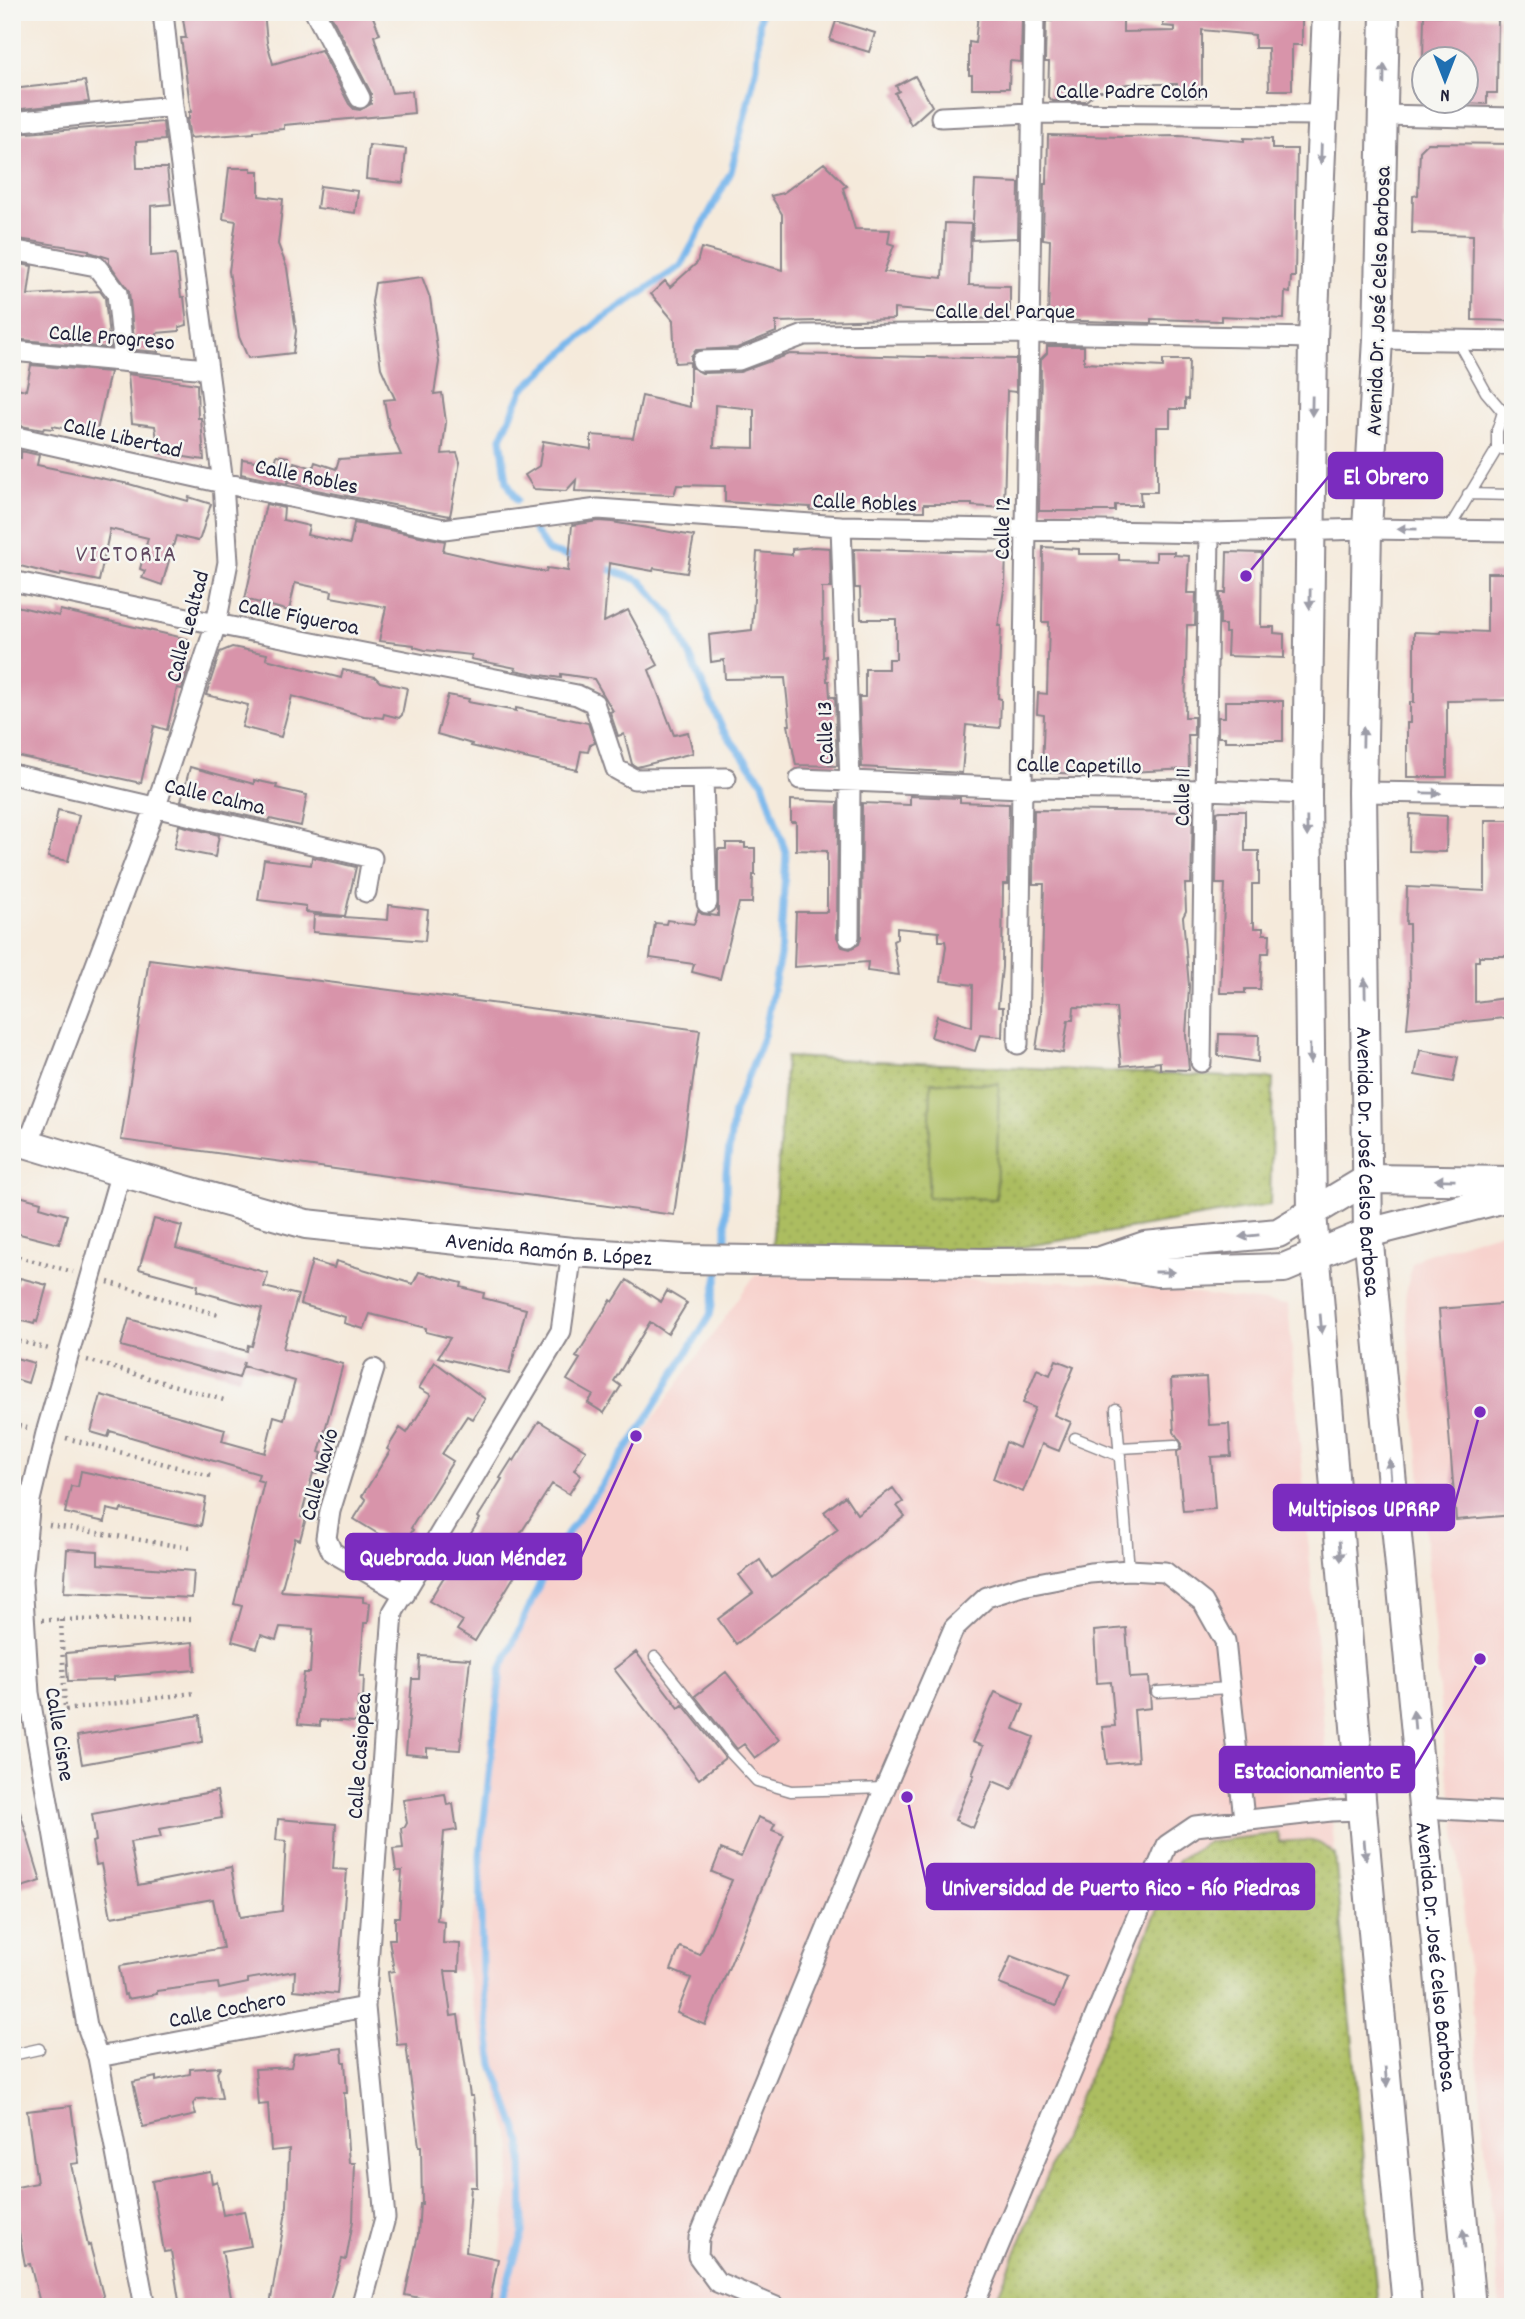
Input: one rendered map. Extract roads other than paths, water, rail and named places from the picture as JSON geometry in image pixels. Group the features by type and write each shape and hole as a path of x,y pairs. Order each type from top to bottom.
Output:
{"main road":[{"path":"1327,12 1313,338 1307,794 1312,1213 1362,1810 1408,2307"},
{"name":"Avenida Dr. José Celso Barbosa","path":"1385,12 1378,339 1367,529 1362,792 1368,1233 1465,2306"},
{"name":"Avenida Ramón B. López","path":"20,1142 306,1224 572,1252 684,1259 1098,1262 1157,1272 1284,1268 1368,1233 1513,1196"},
{"path":"1368,1179 1513,1181"},
{"name":"Avenida Ramón B. López","path":"1098,1262 1145,1246 1278,1233 1368,1179"}],"street":[{"name":"Calle Lealtad","path":"20,1142 156,806 216,624 228,562 223,483 163,12"},
{"path":"314,12 360,98"},
{"name":"Calle 12","path":"1018,1044 1034,12"},
{"path":"12,121 173,106"},
{"name":"Calle Padre Colón","path":"942,117 1032,114 1322,116"},
{"path":"1383,116 1513,118"},
{"path":"12,250 96,266 117,293 124,361"},
{"name":"Calle del Parque","path":"702,361 740,360 804,335 1028,333 1313,338"},
{"path":"1378,339 1513,341"},
{"name":"Calle Progreso","path":"12,351 207,369"},
{"name":"Calle Libertad","path":"12,436 223,483"},
{"name":"Calle Robles","path":"223,483 444,529 598,509 841,526 1209,533 1367,529 1513,531"},
{"name":"Calle 13","path":"841,526 850,781 849,937"},
{"name":"Calle 11","path":"1201,1062 1209,533"},
{"name":"Calle Figueroa","path":"12,581 577,695 594,703 616,769 634,779 703,779"},
{"name":"Calle Calma","path":"12,774 372,858 366,892"},
{"path":"707,903 703,779 726,778"},
{"name":"Calle Capetillo","path":"800,779 1023,788 1307,794"},
{"path":"1362,792 1513,794"},
{"name":"Calle Cisne","path":"121,1172 46,1433 30,1500 22,1581 29,1693 87,2026 98,2057 145,2307"},
{"name":"Calle Casiopea","path":"361,2307 385,2218 365,2007 393,1612 561,1331 572,1252"},
{"name":"Calle Navío","path":"374,1368 330,1511 327,1538 332,1552 405,1594"},
{"path":"776,2307 717,2282 698,2256 699,2238 954,1628 986,1597 1022,1586 1090,1573 1129,1570 1165,1572 1203,1602 1225,1641 1244,1819"},
{"path":"1422,1808 1513,1813"},
{"path":"973,2307 1167,1845 1195,1826 1244,1819 1362,1810"},
{"name":"Calle Cochero","path":"98,2057 365,2007"}],"lane":[{"path":"1448,530 1497,449 1497,431 1508,410 1486,392 1457,340"},
{"path":"1497,449 1513,449"},
{"path":"1468,494 1513,495"},
{"path":"1116,1409 1129,1570"},
{"path":"1075,1438 1120,1452 1175,1445"},
{"path":"655,1657 730,1752 757,1781 791,1791 885,1788"},
{"path":"1157,1692 1230,1688"},
{"path":"12,2055 39,2049"}],"waterway":[{"path":"517,500 507,482 501,438 523,389 599,321 681,266 731,172 757,66 760,12"},
{"path":"531,525 548,551 578,559"},
{"path":"603,567 641,581 673,618 723,730 763,782 786,853 780,956 764,1035 734,1112 726,1172 726,1239 723,1254"},
{"path":"499,2307 523,2233 522,2143 493,2064 482,1972 480,1855 501,1670 553,1554 636,1436 710,1315 720,1265"}],"place":[{"name":"El Obrero","path":"1246,576"},
{"name":"Multipisos UPRRP","path":"1480,1412"},
{"name":"Quebrada Juan Méndez","path":"636,1436"},
{"name":"Estacionamiento E","path":"1480,1659"},
{"name":"Universidad de Puerto Rico - Río Piedras","path":"907,1797"}],"district":[{"name":"VICTORIA","path":"127,553"}]}
